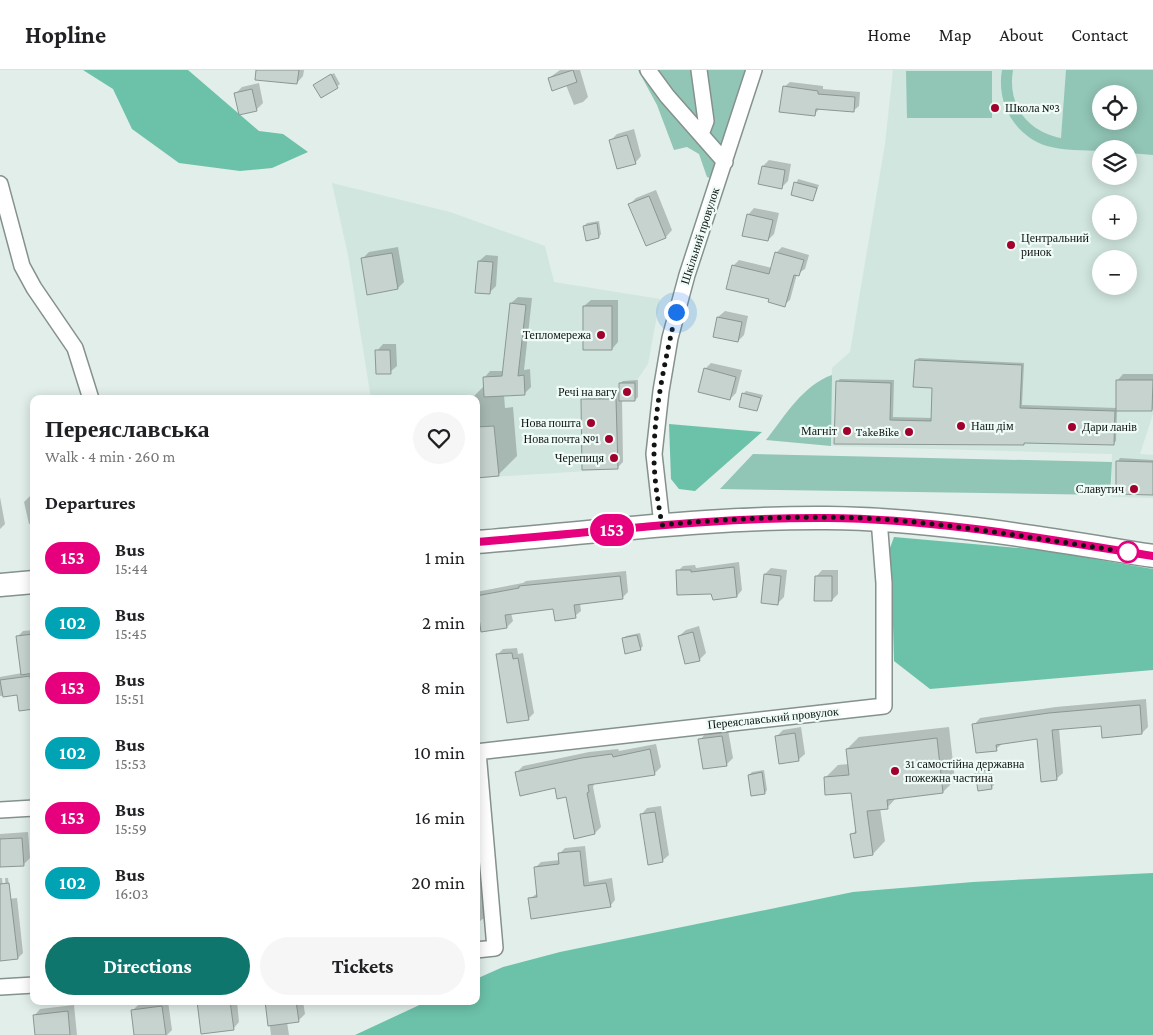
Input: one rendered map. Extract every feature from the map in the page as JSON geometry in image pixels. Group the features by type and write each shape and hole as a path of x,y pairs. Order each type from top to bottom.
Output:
{"main road":[{"path":"480,542 662,525 780,518 879,519 1006,534 1153,556"},
{"path":"0,585 30,582"}],"street":[{"path":"648,70 667,96 725,162"},
{"path":"699,70 706,121 701,134"},
{"name":"Шкільний провулок","path":"662,525 654,454 666,359 681,294 754,70"},
{"path":"0,184 22,266 34,288 73,344 90,395"},
{"name":"Переяславський провулок","path":"480,752 884,706 884,583 879,519"},
{"path":"480,785 495,948 480,950"},
{"path":"0,810 30,808"},
{"path":"0,987 30,985"}],"shaded area":[{"path":"893,70 1153,70 1153,414 1140,454 1153,455 1153,498 1111,497 1112,454 831,446 832,368 850,352 885,144"},
{"path":"332,183 450,212 545,246 554,282 660,299 648,364 635,383 619,383 616,399 618,469 480,478 480,395 370,395 348,255"}],"green space":[{"path":"83,70 188,70 259,131 283,134 308,152 272,168 240,171 179,163 132,129 113,89"},
{"path":"638,70 757,70 720,181 707,177 699,154 687,147 674,150 657,105"},
{"path":"1002,70 1013,70 1013,94 1022,114 1029,123 1038,129 1049,135 1061,138 1066,70 1153,70 1153,155 1137,154 1137,140 1092,140 1092,151 1060,149 1047,146 1026,135 1017,126 1010,117 1002,94"},
{"path":"906,71 992,71 992,118 907,118"},
{"path":"832,375 831,446 766,440 803,394 812,386"},
{"path":"669,424 762,432 695,491 679,489 671,479"},
{"path":"753,454 1112,462 1110,495 720,489"},
{"path":"894,537 1042,550 1153,569 1153,670 930,689 894,661 892,589 886,559"},
{"path":"1153,873 1153,1035 355,1035 419,1005 480,1005 480,977 503,967 560,952 853,892 973,882"}],"building":[{"path":"256,70 299,70 297,84 255,80"},
{"path":"573,70 577,82 552,91 548,78"},
{"path":"331,74 338,88 321,98 313,85"},
{"path":"783,86 818,91 818,94 855,97 854,112 816,109 815,116 779,112"},
{"path":"252,89 257,111 239,115 234,93"},
{"path":"627,135 636,164 617,169 609,140"},
{"path":"762,166 785,170 782,189 758,184"},
{"path":"794,182 817,188 813,201 791,195"},
{"path":"649,196 666,238 646,246 628,204"},
{"path":"747,214 773,220 768,241 742,236"},
{"path":"597,223 599,238 586,241 583,226"},
{"path":"775,252 804,260 799,276 794,275 785,307 768,302 769,299 726,289 732,265 769,274"},
{"path":"392,253 398,289 367,295 361,258"},
{"path":"478,261 493,262 490,294 475,293"},
{"path":"510,303 526,305 518,376 524,375 525,395 484,397 483,377 502,376"},
{"path":"583,306 612,306 612,350 583,350"},
{"path":"717,317 742,322 738,342 713,337"},
{"path":"375,350 390,350 391,374 376,374"},
{"path":"915,360 1022,365 1020,408 1115,411 1114,445 1024,443 1024,445 834,444 836,381 891,383 890,420 931,421 932,388 913,387"},
{"path":"704,368 736,377 730,400 698,392"},
{"path":"1116,380 1153,380 1152,411 1116,411"},
{"name":"Речі на вагу","path":"619,383 635,383 635,401 619,401"},
{"path":"742,393 761,398 757,411 739,407"},
{"path":"581,399 616,399 618,469 582,470"},
{"path":"494,426 499,476 480,478 480,427"},
{"path":"1116,461 1153,462 1153,495 1116,494"},
{"path":"734,567 737,597 713,600 711,594 677,595 676,570 691,570 691,572"},
{"path":"764,574 781,576 778,605 761,603"},
{"path":"620,576 623,599 574,605 576,618 555,621 553,609 505,615 507,628 481,632 480,595 519,588 519,586"},
{"path":"815,576 832,576 832,601 814,601"},
{"path":"693,632 700,661 685,664 678,636"},
{"path":"30,634 30,674 21,675 16,636"},
{"path":"637,635 641,650 625,654 622,638"},
{"path":"512,653 513,659 518,658 529,720 507,723 496,654"},
{"path":"30,676 30,710 19,711 17,695 3,697 0,680"},
{"path":"1140,705 1142,734 1102,738 1101,726 1052,730 1057,780 1041,782 1037,739 996,745 997,751 976,753 972,724 1049,713"},
{"path":"795,733 799,761 779,764 775,736"},
{"path":"722,736 727,766 703,769 698,739"},
{"name":"31 самостійна державна пожежна частина","path":"937,738 943,793 887,800 888,809 867,811 873,855 854,858 850,834 856,833 851,793 825,795 824,777 849,775 846,749"},
{"path":"650,749 655,775 588,785 589,792 587,793 595,834 574,839 566,797 557,799 555,788 520,796 515,772 582,758 612,754 613,757"},
{"path":"989,770 992,789 978,791 975,772"},
{"path":"762,772 765,794 751,796 748,775"},
{"path":"655,812 663,862 648,865 640,814"},
{"path":"22,838 24,866 0,867 0,839"},
{"path":"580,851 584,886 606,883 611,907 531,919 528,898 537,897 534,867 559,864 558,853"},
{"path":"9,883 18,959 0,961 0,884"},
{"path":"197,1005 231,1005 234,1030 201,1034"},
{"path":"265,1005 297,1005 299,1022 268,1026"},
{"path":"162,1006 166,1035 134,1035 131,1010"},
{"path":"68,1011 70,1035 35,1035 33,1015"}],"bus line":[{"name":"153","path":"480,542 740,519 879,519 940,525 1153,556"}],"place":[{"name":"Школа №3","path":"995,108"},
{"name":"Центральний ринок","path":"1011,245"},
{"name":"Тепломережа","path":"601,335"},
{"name":"Речі на вагу","path":"627,392"},
{"name":"Нова пошта","path":"591,423"},
{"name":"Наш дім","path":"961,426"},
{"name":"Дари ланів","path":"1072,427"},
{"name":"Магніт","path":"847,431"},
{"name":"TakeBike","path":"909,432"},
{"name":"Нова почта №1","path":"609,439"},
{"name":"Черепиця","path":"614,458"},
{"name":"Славутич","path":"1134,489"},
{"name":"31 самостійна державна пожежна частина","path":"895,771"}],"route":[{"path":"676,312 666,359 654,440 655,478 662,525 780,518 879,519 971,529 1128,552"}]}
